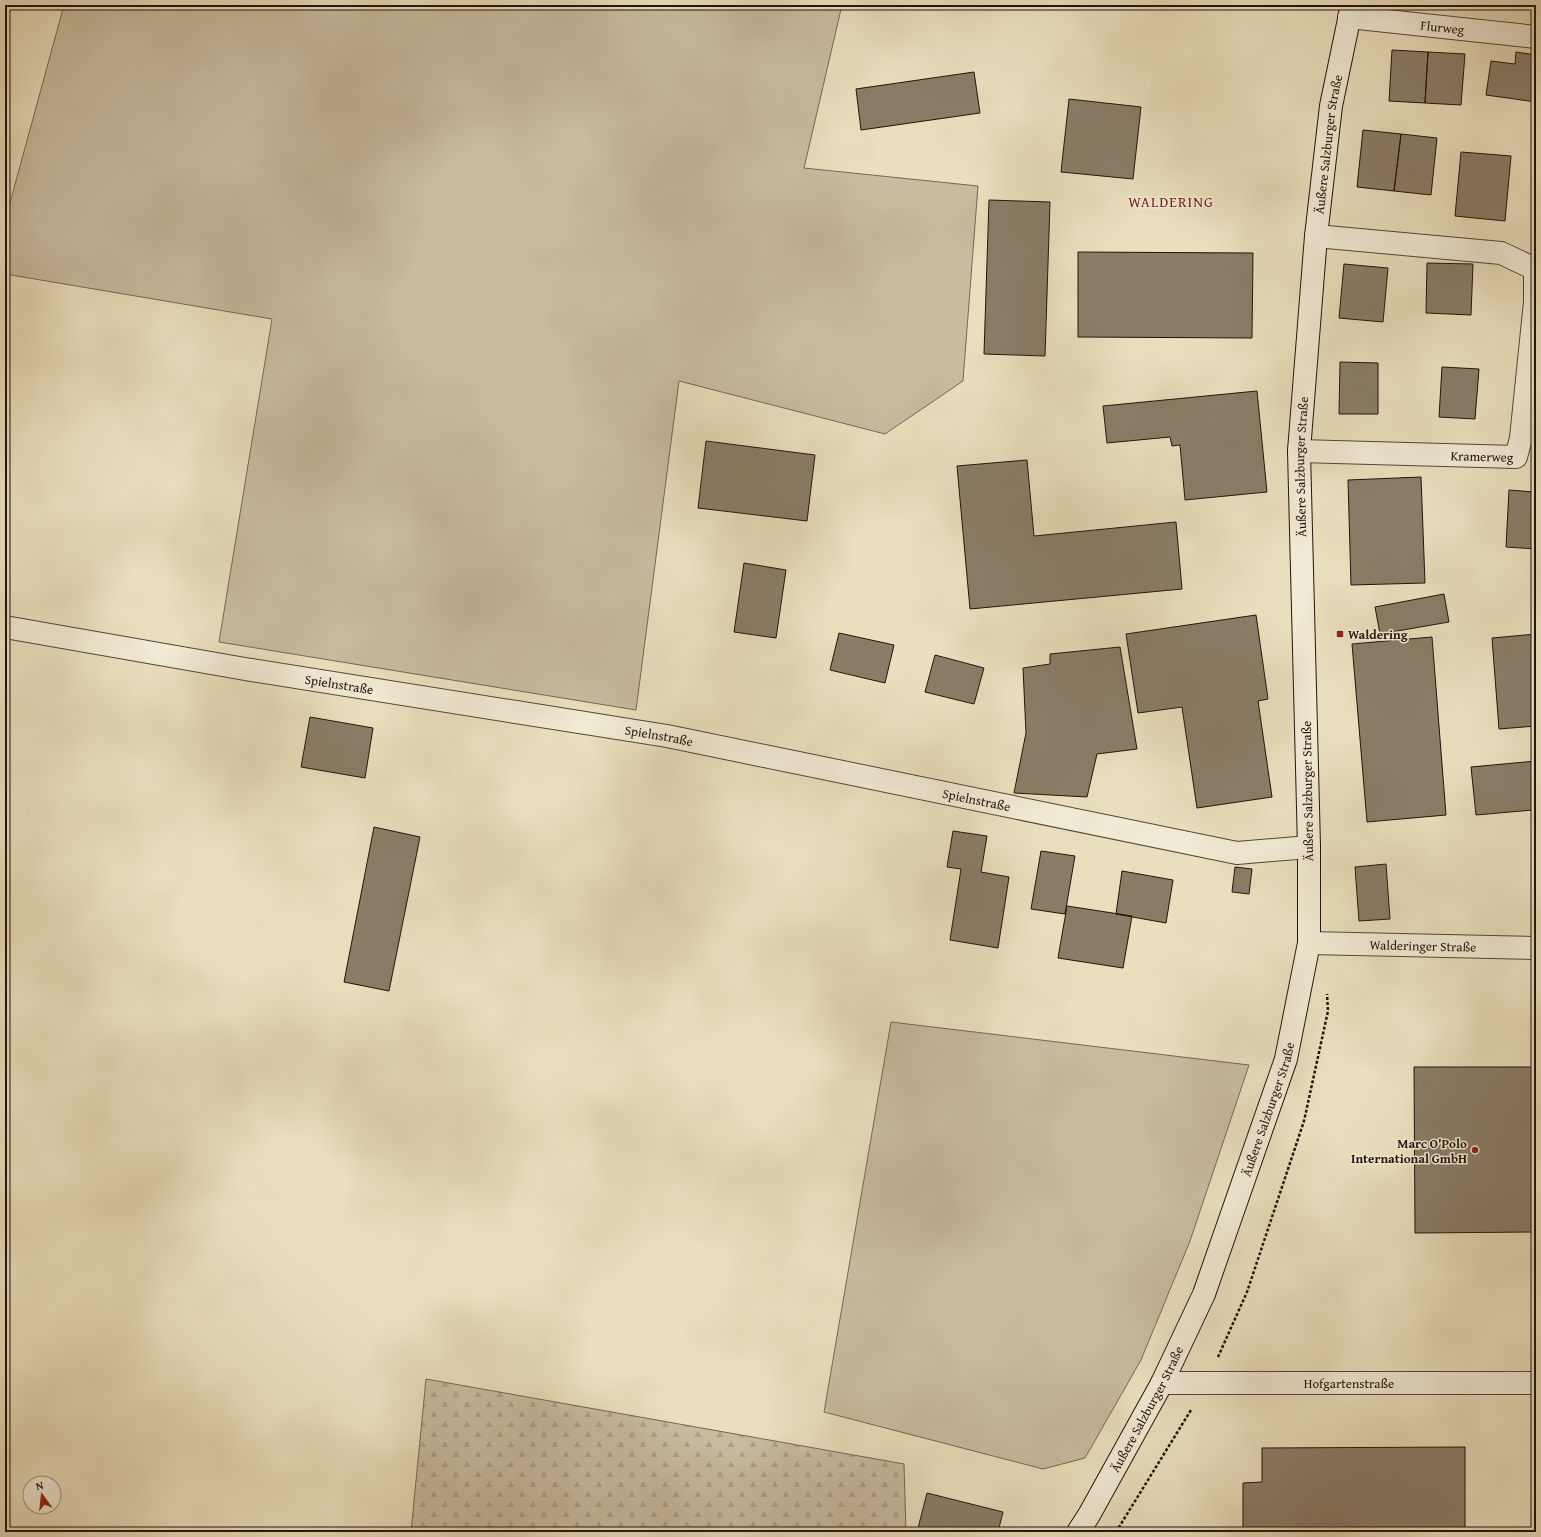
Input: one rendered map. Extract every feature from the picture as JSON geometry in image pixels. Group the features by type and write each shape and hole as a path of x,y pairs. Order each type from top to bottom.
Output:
{"street":[{"name":"Flurweg","path":"1350,11 1536,37"},
{"name":"Äußere Salzburger Straße","path":"1078,1532 1090,1515 1162,1383 1204,1294 1286,1059 1309,943 1309,846 1299,452 1316,236 1331,106 1350,11"},
{"name":"Kramerweg","path":"1299,452 1516,457 1521,438 1535,302 1535,269 1501,253 1316,236"},
{"name":"Spielnstraße","path":"5,627 245,669 667,736 1237,854 1309,846"},
{"name":"Walderinger Straße","path":"1309,943 1536,948"},
{"name":"Hofgartenstraße","path":"1162,1383 1536,1383"}],"green space":[{"path":"64,5 842,5 804,168 978,186 963,381 885,434 679,381 636,710 219,642 272,319 5,274 5,221"},
{"path":"891,1022 1249,1065 1190,1241 1141,1360 1085,1458 1043,1469 824,1412"},
{"path":"426,1379 904,1464 906,1532 411,1532"}],"building":[{"path":"1392,50 1428,52 1425,103 1389,101"},
{"path":"1428,52 1465,54 1461,105 1425,103"},
{"path":"1516,52 1536,55 1536,102 1486,95 1491,61 1515,64"},
{"path":"974,72 980,113 861,130 856,89"},
{"path":"1069,99 1141,107 1133,179 1061,172"},
{"path":"1363,130 1401,134 1394,191 1357,187"},
{"path":"1401,134 1437,138 1431,195 1394,191"},
{"path":"1461,152 1511,156 1505,221 1455,216"},
{"path":"989,200 1050,202 1045,356 984,354"},
{"path":"1078,252 1253,253 1252,338 1078,337"},
{"path":"1427,263 1473,264 1471,315 1426,313"},
{"path":"1344,264 1388,268 1383,322 1339,318"},
{"path":"1340,362 1378,363 1378,414 1339,414"},
{"path":"1442,367 1479,369 1475,419 1439,417"},
{"path":"1257,391 1267,492 1185,500 1180,445 1172,446 1170,437 1107,443 1103,406"},
{"path":"706,441 815,455 807,521 698,508"},
{"path":"1027,460 1034,536 1176,522 1182,589 970,609 957,466"},
{"path":"1535,471 1536,549 1506,547 1509,490 1534,492"},
{"path":"1421,477 1425,583 1351,585 1348,480"},
{"path":"744,563 786,570 776,638 734,632"},
{"path":"1444,594 1449,622 1380,634 1375,607"},
{"path":"1256,615 1268,699 1258,701 1272,797 1197,808 1182,707 1138,713 1126,634"},
{"path":"839,633 894,645 885,683 830,670"},
{"path":"1536,634 1536,726 1499,729 1492,638"},
{"path":"1432,637 1446,815 1367,822 1352,644"},
{"path":"1120,647 1137,749 1097,754 1087,797 1014,793 1026,733 1023,668 1050,664 1050,654"},
{"path":"935,655 984,668 974,704 925,692"},
{"path":"310,717 373,728 365,778 301,767"},
{"path":"1536,761 1536,819 1534,819 1533,810 1476,815 1471,767"},
{"path":"374,827 420,837 389,991 344,982"},
{"path":"953,831 987,836 981,872 1009,877 998,948 950,940 961,869 947,867"},
{"path":"1041,851 1075,856 1065,914 1031,909"},
{"path":"1386,864 1390,919 1359,921 1355,867"},
{"path":"1235,867 1252,869 1249,894 1232,892"},
{"path":"1122,871 1173,880 1166,923 1116,914"},
{"path":"1067,906 1132,916 1123,968 1058,958"},
{"name":"Marc O'Polo International GmbH","path":"1414,1067 1536,1067 1536,1232 1415,1233"},
{"path":"1465,1447 1465,1532 1243,1532 1243,1483 1262,1482 1262,1448"},
{"path":"927,1493 1003,1512 998,1532 917,1532"}],"place":[{"name":"Waldering","path":"1340,634"},
{"name":"Marc O'Polo International GmbH","path":"1475,1150"}],"district":[{"name":"WALDERING","path":"1171,202"}]}
